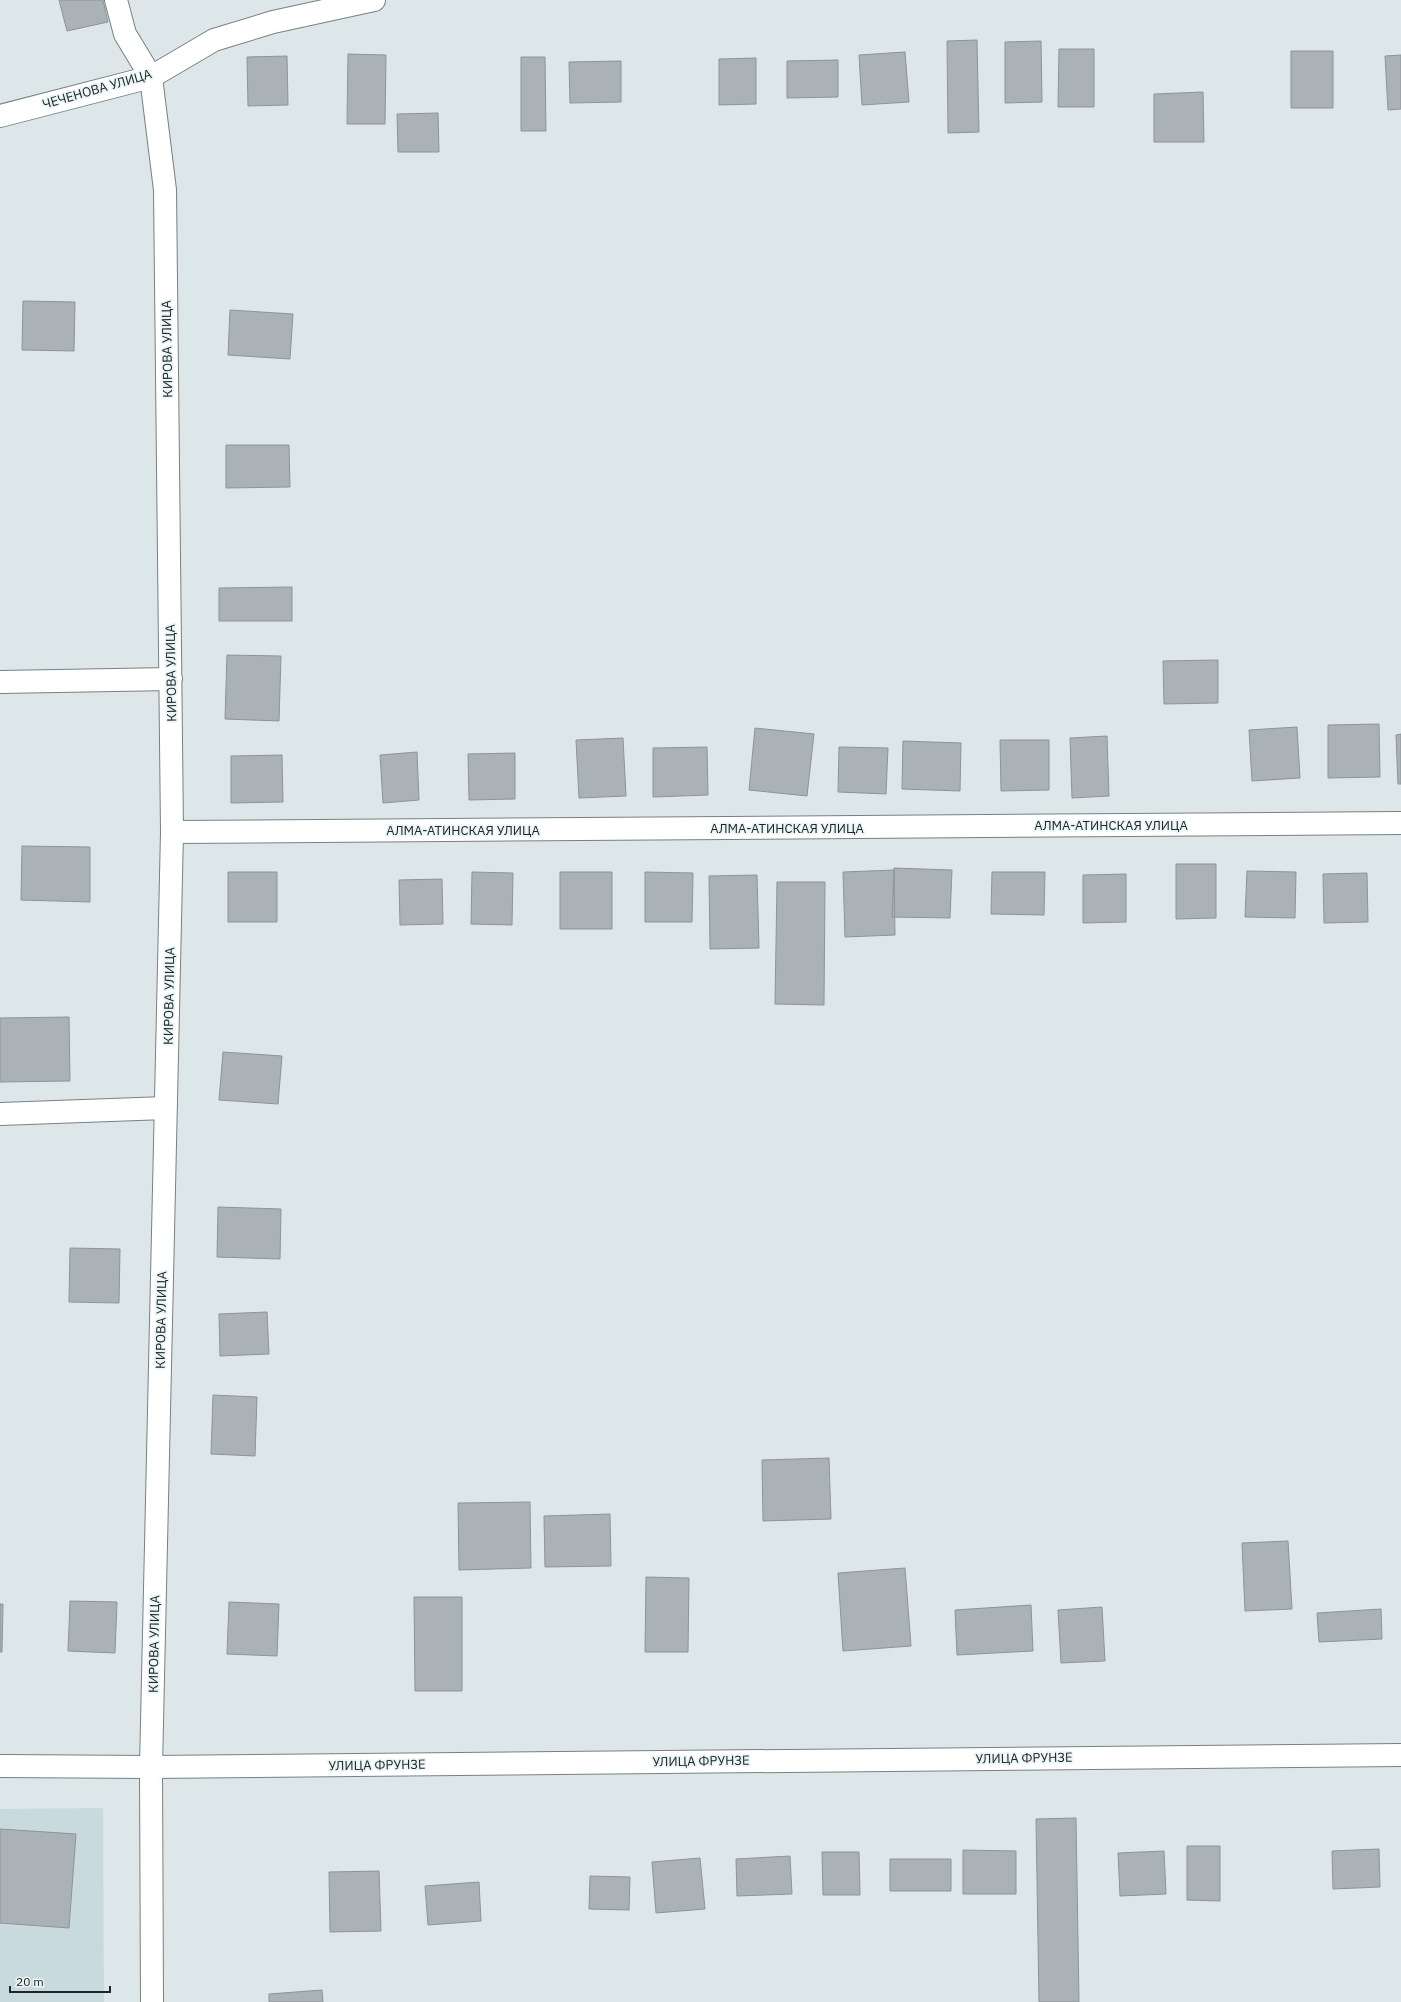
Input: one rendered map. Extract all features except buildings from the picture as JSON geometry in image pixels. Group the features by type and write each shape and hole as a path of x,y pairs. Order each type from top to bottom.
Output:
{"street":[{"name":"КИРОВА УЛИЦА","path":"116,0 125,34 151,77 165,190 172,832 151,1767 152,2002"},
{"name":"ЧЕЧЕНОВА УЛИЦА","path":"0,116 151,77 214,40 274,22 374,0"},
{"path":"0,682 171,679"},
{"name":"АЛМА-АТИНСКАЯ УЛИЦА","path":"172,832 1401,823"},
{"path":"0,1114 166,1108"},
{"name":"УЛИЦА ФРУНЗЕ","path":"0,1766 151,1767 1401,1755"}],"shaded area":[{"path":"103,1808 104,2002 0,2002 0,1809"}]}
